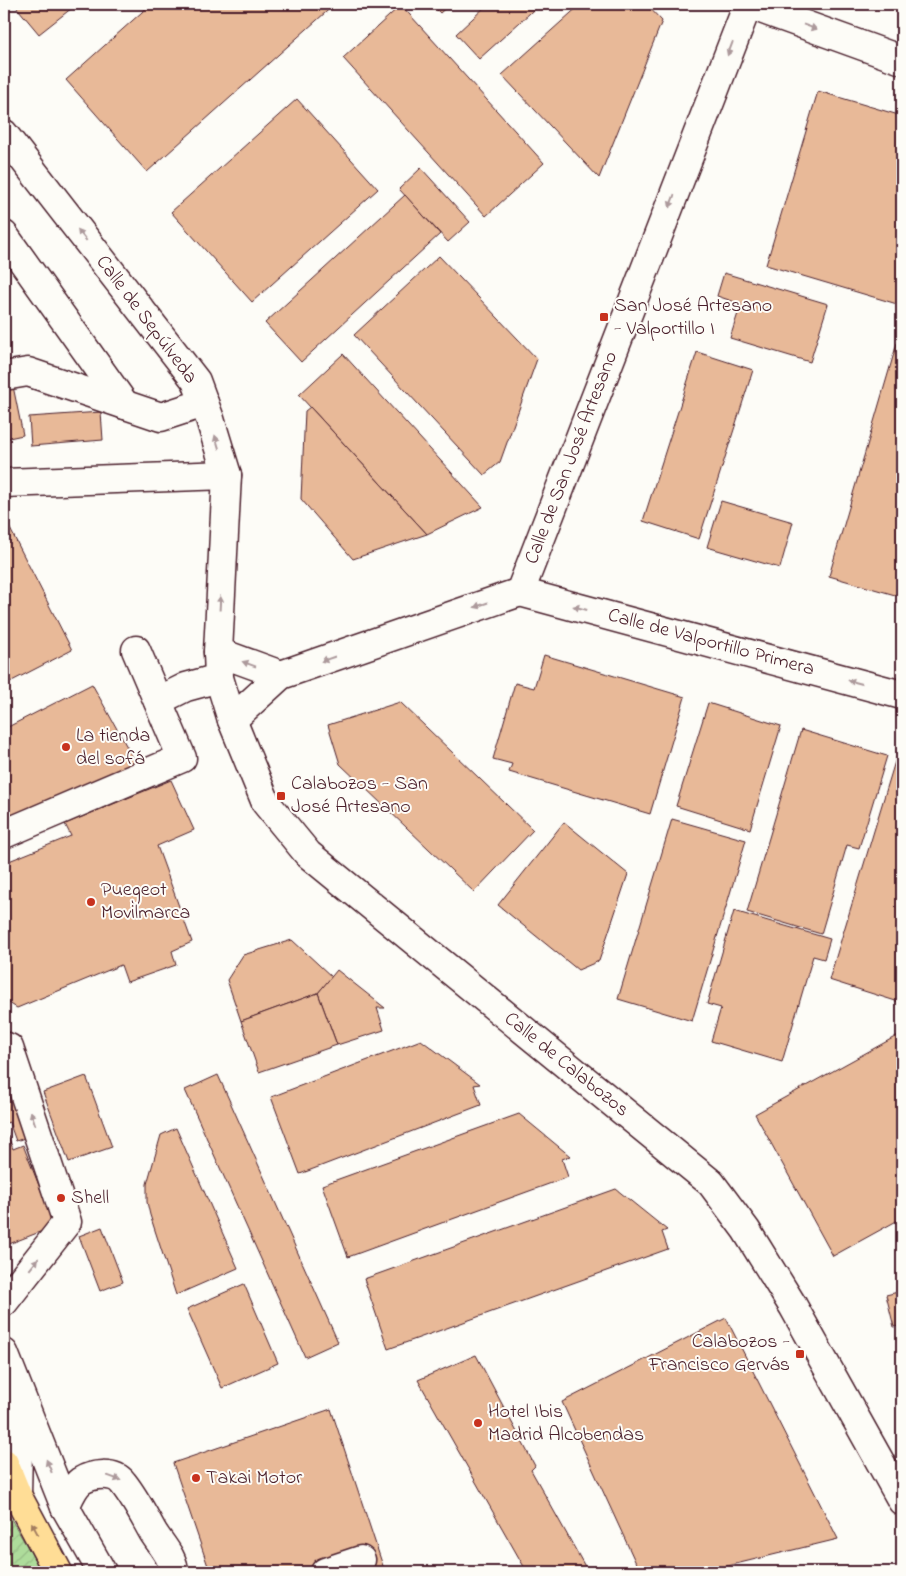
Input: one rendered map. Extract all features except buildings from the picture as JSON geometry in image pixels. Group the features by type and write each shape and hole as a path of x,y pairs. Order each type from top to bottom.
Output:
{"highway":[{"path":"4,1463 16,1495 58,1572"}],"street":[{"path":"747,4 902,60"},
{"name":"Calle de San José Artesano","path":"520,592 747,4"},
{"name":"Calle de Sepúlveda","path":"5,137 196,381 227,475 218,665"},
{"path":"4,235 125,405"},
{"path":"4,376 28,372 160,417 204,403"},
{"path":"4,483 227,475"},
{"path":"232,720 280,675 520,592"},
{"name":"Calle de Valportillo Primera","path":"520,592 902,695"},
{"path":"4,834 182,758 136,650"},
{"path":"158,701 186,686 218,665 280,675"},
{"name":"Calle de Calabozos","path":"218,665 232,720 266,803 308,854 711,1184 746,1230 793,1306 902,1501"},
{"path":"4,1046 9,1048 67,1222 4,1302"},
{"path":"4,1353 65,1507 102,1572"},
{"path":"16,1495 19,1392"},
{"path":"65,1507 71,1494 80,1482 95,1475 110,1476 122,1481 163,1549 174,1562 174,1572"},
{"path":"325,1572 361,1560"}],"green space":[{"path":"4,1507 42,1572 8,1572 4,1551"}],"place":[{"name":"San José Artesano - Valportillo I","path":"604,317"},
{"name":"La tienda del sofá","path":"66,747"},
{"name":"Calabozos - San José Artesano","path":"281,796"},
{"name":"Puegeot Movilmarca","path":"91,902"},
{"name":"Shell","path":"61,1198"},
{"name":"Calabozos - Francisco Gervás","path":"800,1354"},
{"name":"Hotel Ibis Madrid Alcobendas","path":"478,1423"},
{"name":"Takai Motor","path":"196,1478"}]}
